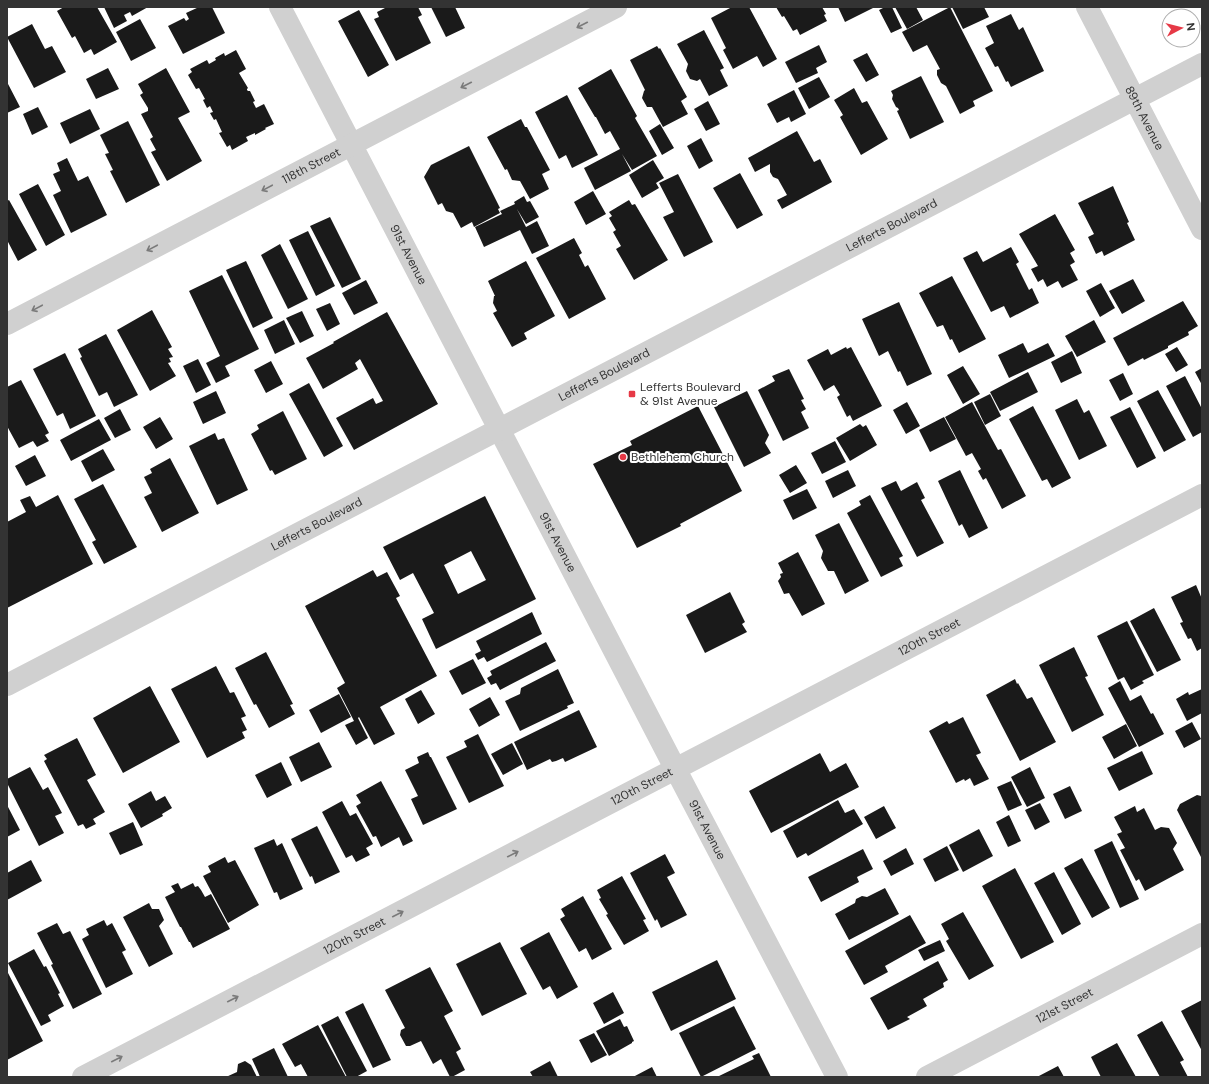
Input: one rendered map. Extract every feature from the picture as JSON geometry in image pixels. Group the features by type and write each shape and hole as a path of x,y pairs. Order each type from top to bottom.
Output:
{"street":[{"name":"91st Avenue","path":"280,7 837,1077"},
{"name":"118th Street","path":"7,324 616,7"},
{"name":"89th Avenue","path":"1086,7 1202,229"},
{"name":"Lefferts Boulevard","path":"7,685 1202,64"},
{"name":"120th Street","path":"83,1077 676,770 1202,495"},
{"name":"121st Street","path":"927,1077 1202,934"}],"building":[{"path":"64,7 97,7 117,42 94,55 91,49 84,53 75,36 72,38 57,11"},
{"path":"104,7 148,7 132,16 130,12 124,15 127,21 114,28"},
{"path":"199,7 212,7 225,33 183,54 168,26 184,18 186,21 189,19 186,13"},
{"path":"387,7 418,7 422,15 418,17 431,43 396,61 374,19 379,17 377,12"},
{"path":"431,7 455,7 465,28 446,37"},
{"path":"732,7 749,7 777,59 763,67 757,56 733,69 723,50 726,48 711,18"},
{"path":"776,7 822,7 826,14 824,15 827,21 800,35 797,29 793,31 784,16 782,17"},
{"path":"838,7 875,7 845,22"},
{"path":"885,7 892,7 902,28 891,33 879,10"},
{"path":"895,7 916,7 923,20 907,29"},
{"path":"950,7 993,91 973,101 975,106 960,114 946,86 941,83 937,75 937,70 940,69 927,45 913,52 902,32"},
{"path":"952,7 984,7 989,17 963,29"},
{"path":"359,10 389,65 368,77 338,21"},
{"path":"1011,14 1019,30 1023,27 1044,71 1011,87 1008,81 1006,82 998,66 995,67 985,48 994,43 986,26"},
{"path":"140,19 156,48 131,61 116,32"},
{"path":"32,24 45,49 52,46 66,72 34,88 7,37"},
{"path":"704,30 724,68 720,70 728,86 709,96 700,79 697,81 690,79 686,71 688,64 677,44"},
{"path":"819,45 827,62 816,68 818,73 796,83 785,62"},
{"path":"657,46 659,49 660,48 687,97 681,101 688,114 663,127 652,107 647,107 642,98 645,90 630,60"},
{"path":"236,50 246,69 239,73 248,88 247,90 250,91 255,101 253,102 256,108 264,104 274,124 255,135 255,133 246,137 248,141 232,150 230,145 227,147 219,133 222,132 216,119 214,120 210,113 213,112 210,106 207,108 203,100 205,99 199,88 196,89 188,75 192,72 190,69 207,60 209,64 216,60 215,58 224,53 225,56"},
{"path":"867,53 879,75 866,82 853,60"},
{"path":"108,68 119,89 96,99 86,79"},
{"path":"166,68 190,112 178,118 202,161 167,181 151,152 156,150 150,139 153,137 141,114 148,111 148,108 140,95 143,93 138,84"},
{"path":"611,69 637,116 635,118 657,156 632,170 622,154 631,171 595,190 584,168 620,149 610,131 605,134 578,88"},
{"path":"921,76 944,122 910,139 897,111 899,110 892,99 893,95 891,91"},
{"path":"819,77 830,97 809,109 798,88"},
{"path":"7,82 20,107 7,113"},
{"path":"854,88 862,103 867,101 888,139 861,155 840,117 843,115 834,100"},
{"path":"794,90 806,114 791,122 789,117 777,123 767,104"},
{"path":"567,95 598,155 572,168 566,155 559,159 535,112"},
{"path":"708,101 720,124 706,131 694,109"},
{"path":"38,107 48,127 32,135 23,114"},
{"path":"90,109 100,129 70,144 60,123"},
{"path":"521,119 525,127 527,127 550,170 542,174 549,189 530,199 520,181 512,180 507,169 505,170 487,137"},
{"path":"128,121 160,185 126,203 110,171 113,170 105,154 109,153 100,135"},
{"path":"660,124 674,148 662,155 649,131"},
{"path":"797,131 814,162 820,159 832,182 782,209 777,200 787,195 778,179 773,177 770,172 770,164 755,172 748,158"},
{"path":"701,138 713,161 699,169 687,146"},
{"path":"469,146 500,208 498,209 500,213 474,227 472,222 461,228 453,213 446,211 442,203 438,205 424,177 431,165"},
{"path":"67,158 78,181 88,176 107,215 71,233 53,195 61,191 53,174 60,171 57,163"},
{"path":"653,160 664,178 656,183 659,188 642,198 629,175"},
{"path":"740,173 763,215 737,229 713,188"},
{"path":"678,174 713,242 684,257 663,217 674,212 659,183"},
{"path":"38,184 65,235 46,246 19,194"},
{"path":"1113,186 1129,222 1127,223 1135,240 1104,256 1102,251 1096,254 1088,237 1094,234 1078,203"},
{"path":"593,191 606,214 586,225 574,202"},
{"path":"524,196 527,202 530,201 539,217 526,224 517,209 526,227 537,221 549,246 532,254 520,230 484,247 475,227 502,214 500,211 515,204 514,202"},
{"path":"9,200 37,250 18,261 7,240 7,201"},
{"path":"629,200 632,205 635,204 668,260 634,280 616,249 621,246 613,232 616,230 609,218 612,216 609,212"},
{"path":"1055,214 1075,250 1070,253 1075,262 1070,265 1078,280 1062,288 1058,281 1047,287 1043,279 1038,282 1031,269 1038,266 1019,234"},
{"path":"330,217 361,279 342,288 310,226"},
{"path":"308,231 335,286 316,296 289,240"},
{"path":"574,238 582,253 579,255 585,267 588,265 606,299 569,319 536,258"},
{"path":"280,244 308,299 288,309 261,255"},
{"path":"1011,247 1019,262 1016,264 1029,290 1032,288 1039,303 1010,318 1004,306 991,312 963,258 977,251 983,262"},
{"path":"246,261 273,318 253,328 226,270"},
{"path":"526,261 555,316 524,333 527,339 512,347 493,313 497,311 493,303 495,296 488,281"},
{"path":"222,275 259,349 225,366 230,376 216,383 206,363 220,356 189,291"},
{"path":"952,276 986,339 959,353 952,339 950,340 943,325 937,327 919,293"},
{"path":"1133,279 1145,301 1122,314 1109,291"},
{"path":"366,280 378,303 354,315 342,293"},
{"path":"1101,283 1115,308 1100,317 1086,291"},
{"path":"1183,301 1198,326 1188,332 1189,335 1168,346 1168,348 1128,366 1113,338"},
{"path":"899,302 932,374 907,386 900,371 898,372 888,351 879,356 862,319"},
{"path":"330,303 340,324 327,331 316,309"},
{"path":"152,310 172,347 168,349 173,357 169,358 171,362 168,363 176,376 150,391 117,330"},
{"path":"302,311 314,336 300,343 286,318"},
{"path":"387,312 438,404 354,450 336,418 373,398 376,404 383,401 360,359 355,363 358,369 323,389 306,358"},
{"path":"284,320 295,344 275,354 264,330"},
{"path":"1094,320 1106,342 1077,357 1065,336"},
{"path":"106,334 138,395 114,407 107,392 99,396 80,358 82,357 78,349"},
{"path":"1023,343 1028,353 1048,343 1055,356 1009,378 998,355"},
{"path":"846,347 847,349 851,347 882,406 853,421 850,415 847,417 837,397 840,395 834,385 824,391 807,360 828,349 831,355"},
{"path":"1177,347 1188,365 1176,372 1165,354"},
{"path":"1072,351 1082,373 1061,383 1051,362"},
{"path":"65,353 96,416 70,429 63,413 57,416 33,369"},
{"path":"198,359 211,385 196,393 183,366"},
{"path":"271,361 283,384 266,393 254,370"},
{"path":"963,366 980,394 963,404 947,375"},
{"path":"1202,368 1202,385 1195,372"},
{"path":"789,369 804,399 801,400 806,409 801,412 809,428 783,441 758,390 775,381 772,376"},
{"path":"1028,372 1038,392 1000,411 990,392"},
{"path":"1123,373 1133,394 1120,401 1109,380"},
{"path":"1185,376 1202,409 1202,432 1193,437 1166,386"},
{"path":"21,380 49,433 45,435 49,441 37,447 33,441 19,448 7,426 7,387"},
{"path":"309,383 343,446 324,457 289,394"},
{"path":"1158,390 1186,440 1164,452 1137,401"},
{"path":"216,391 226,413 203,424 193,402"},
{"path":"747,391 769,435 765,443 771,453 744,467 714,407"},
{"path":"990,394 1001,416 985,425 974,402"},
{"path":"1077,399 1084,413 1089,410 1107,446 1079,460 1055,410"},
{"path":"907,402 920,426 906,434 893,410"},
{"path":"972,402 998,450 1001,449 1026,496 1002,509 986,478 983,480 978,471 981,469 972,453 966,456 945,417"},
{"path":"698,406 742,491 680,524 681,526 637,548 593,464 632,445 630,441"},
{"path":"1033,406 1071,478 1052,488 1047,479 1042,481 1009,419"},
{"path":"1130,407 1156,458 1137,468 1110,417"},
{"path":"120,409 131,430 115,438 104,418"},
{"path":"283,411 307,459 275,475 272,470 270,471 251,434 259,429 257,425"},
{"path":"160,417 173,439 156,449 143,427"},
{"path":"944,417 956,439 930,452 919,430"},
{"path":"99,419 111,440 71,461 60,440"},
{"path":"860,424 863,427 866,425 877,445 850,461 836,438"},
{"path":"215,433 218,440 224,438 248,490 217,505 189,446"},
{"path":"835,441 846,462 822,474 811,453"},
{"path":"103,449 115,470 92,482 81,461"},
{"path":"35,455 46,476 26,486 15,466"},
{"path":"170,458 199,513 162,532 144,497 152,493 144,477 152,473 150,469"},
{"path":"796,465 807,483 790,493 779,475"},
{"path":"848,470 856,486 833,498 825,481"},
{"path":"960,470 988,528 969,538 962,524 959,526 938,481"},
{"path":"896,481 901,491 917,482 925,498 921,500 944,543 917,557 881,488"},
{"path":"103,484 137,547 104,564 92,542 96,540 74,499"},
{"path":"807,489 817,508 793,520 783,500"},
{"path":"58,495 93,564 7,608 7,522 26,512 20,500 30,496 36,507"},
{"path":"870,495 903,556 899,558 903,566 881,577 847,513 861,505 859,501"},
{"path":"485,496 536,599 436,649 422,619 434,613 413,573 400,580 383,547","holes":["471,551 486,580 458,594 444,565"]},
{"path":"839,523 869,581 845,594 834,571 828,571 821,558 823,551 815,535"},
{"path":"798,552 825,604 802,616 789,593 784,594 778,581 781,577 780,574 783,573 778,563"},
{"path":"373,570 377,577 387,572 400,596 396,598 437,676 380,707 395,734 374,745 359,717 358,718 368,738 356,745 345,725 354,721 337,688 345,683 305,606"},
{"path":"1196,585 1202,599 1202,648 1197,651 1191,638 1188,639 1180,623 1183,622 1171,597"},
{"path":"730,592 745,622 742,624 747,632 705,653 686,615"},
{"path":"1154,608 1181,660 1157,672 1130,621"},
{"path":"532,612 542,634 487,662 484,657 478,660 475,654 481,651 476,641"},
{"path":"1127,621 1154,675 1142,681 1144,683 1131,690 1124,677 1118,680 1097,636"},
{"path":"546,642 556,661 500,690 496,683 491,685 487,678 492,675 490,671"},
{"path":"1074,647 1088,676 1085,677 1104,715 1072,732 1039,665"},
{"path":"266,652 293,704 290,705 295,714 269,728 256,704 254,705 235,668"},
{"path":"473,659 486,683 462,695 449,671"},
{"path":"216,666 230,693 234,692 246,716 241,718 247,730 242,732 245,738 207,758 171,689"},
{"path":"558,669 574,703 567,706 568,708 520,731 505,701 520,694 521,688"},
{"path":"1015,679 1027,699 1032,697 1056,742 1020,761 986,695"},
{"path":"1120,681 1130,701 1141,695 1164,734 1139,747 1108,688"},
{"path":"150,686 180,742 123,773 93,718"},
{"path":"1202,689 1202,713 1187,721 1176,699 1188,692 1189,695"},
{"path":"421,690 435,714 418,724 405,699"},
{"path":"339,694 351,717 321,733 309,710"},
{"path":"490,697 500,715 479,727 469,709"},
{"path":"579,710 597,747 565,762 563,758 552,762 550,759 527,770 514,742"},
{"path":"963,717 981,753 976,755 989,779 974,786 970,778 956,783 929,731 947,721 949,724"},
{"path":"1192,722 1201,739 1184,748 1175,731"},
{"path":"1126,724 1137,746 1114,759 1102,737"},
{"path":"478,734 504,786 469,803 446,757 467,747 464,741"},
{"path":"77,738 96,775 87,780 105,812 93,819 96,824 86,829 83,824 78,826 44,761 47,759 44,755"},
{"path":"319,742 332,767 301,782 289,757"},
{"path":"512,743 523,764 503,775 491,754"},
{"path":"1142,751 1153,774 1119,791 1107,768"},
{"path":"428,752 457,809 423,825 411,799 418,796 405,770 419,763 417,757"},
{"path":"820,753 830,772 846,763 859,787 771,833 749,791"},
{"path":"281,762 292,785 267,798 255,775"},
{"path":"30,767 43,790 48,787 62,813 55,816 64,833 39,846 7,783 7,779"},
{"path":"1030,767 1045,798 1027,807 1011,777"},
{"path":"381,781 413,841 403,846 399,837 381,847 376,836 373,837 356,806 361,803 356,795"},
{"path":"1011,781 1022,805 1008,811 997,787"},
{"path":"1070,786 1082,811 1065,819 1053,794"},
{"path":"151,791 156,801 165,796 172,808 162,814 163,816 141,828 128,804"},
{"path":"1197,795 1201,796 1202,798 1202,859 1177,810 1180,804"},
{"path":"838,800 845,813 854,809 863,824 808,856 806,853 797,858 783,831"},
{"path":"342,801 350,816 356,813 373,844 366,848 370,855 356,862 352,855 346,858 322,812"},
{"path":"1040,803 1050,822 1035,830 1025,810"},
{"path":"7,805 20,830 7,837"},
{"path":"884,806 896,828 876,839 864,817"},
{"path":"1135,806 1137,812 1144,808 1155,830 1161,827 1169,828 1177,843 1173,849 1184,870 1145,891 1139,879 1136,881 1120,850 1125,848 1117,834 1122,832 1114,817"},
{"path":"1009,815 1021,841 1008,847 996,822"},
{"path":"133,822 143,845 120,855 109,833"},
{"path":"317,826 340,872 315,884 291,839"},
{"path":"979,829 993,856 963,872 949,845"},
{"path":"274,839 277,846 282,843 303,889 280,900 277,892 274,893 254,848"},
{"path":"1112,841 1139,899 1120,908 1094,850"},
{"path":"947,846 959,870 935,882 923,859"},
{"path":"906,848 914,864 891,876 883,861"},
{"path":"863,849 873,869 857,877 859,882 821,902 808,877"},
{"path":"665,854 675,873 667,877 687,915 661,928 657,919 655,921 630,873"},
{"path":"225,857 228,863 235,860 259,905 228,923 203,876 211,872 208,866"},
{"path":"1082,858 1110,908 1092,918 1064,868"},
{"path":"31,860 42,881 7,900 7,873"},
{"path":"1015,868 1054,942 1021,959 982,886"},
{"path":"1054,872 1081,924 1062,935 1034,883"},
{"path":"622,876 646,919 643,920 649,931 624,945 606,915 608,914 599,899 601,898 597,890"},
{"path":"178,883 181,889 193,883 195,887 198,886 205,897 211,894 230,929 193,948 180,927 165,897 175,892 171,886"},
{"path":"885,888 899,914 849,940 835,914 855,903 856,899 862,896 867,897"},
{"path":"583,896 612,949 592,960 586,948 579,952 560,919 565,916 561,909"},
{"path":"149,903 152,909 159,909 164,920 159,926 173,954 149,967 123,917"},
{"path":"963,912 994,966 969,980 946,941 949,939 941,924"},
{"path":"910,915 926,943 885,966 888,972 864,985 845,951"},
{"path":"104,920 107,926 112,923 126,950 122,952 133,974 106,988 82,939 89,935 86,929"},
{"path":"57,923 63,934 70,931 102,994 73,1009 37,933"},
{"path":"549,932 578,987 557,999 550,986 543,990 520,948"},
{"path":"940,940 945,951 924,961 918,950"},
{"path":"500,942 527,994 482,1016 456,964"},
{"path":"34,949 44,967 46,966 60,993 58,994 64,1006 48,1015 51,1021 41,1026 8,963"},
{"path":"717,960 736,999 671,1031 652,992"},
{"path":"938,961 948,980 943,983 944,987 923,999 927,1006 907,1017 910,1019 888,1030 870,998"},
{"path":"430,967 453,1011 444,1016 461,1049 456,1052 465,1070 452,1077 450,1077 441,1059 433,1064 421,1041 410,1046 406,1046 400,1035 401,1030 405,1028 385,990"},
{"path":"7,971 43,1041 7,1060"},
{"path":"613,992 624,1013 604,1024 593,1003"},
{"path":"1202,1000 1202,1051 1181,1011"},
{"path":"363,1003 391,1060 373,1068 345,1012"},
{"path":"734,1006 756,1049 701,1077 679,1033"},
{"path":"338,1016 367,1071 356,1077 347,1077 321,1025"},
{"path":"620,1019 624,1027 627,1026 634,1041 609,1056 596,1031"},
{"path":"1162,1021 1184,1060 1180,1062 1188,1077 1160,1077 1137,1035"},
{"path":"318,1025 346,1077 308,1077 301,1064 295,1067 282,1044"},
{"path":"594,1033 607,1055 591,1063 579,1040"},
{"path":"1117,1043 1136,1077 1101,1077 1091,1057"},
{"path":"274,1048 288,1077 260,1077 252,1059"},
{"path":"759,1053 771,1077 717,1077 754,1059 752,1056"},
{"path":"245,1061 251,1065 257,1077 226,1077 237,1072 238,1064"},
{"path":"550,1061 558,1077 533,1077 530,1072"},
{"path":"1058,1066 1064,1077 1037,1077"},
{"path":"652,1067 657,1077 633,1077"}],"place":[{"name":"Lefferts Boulevard & 91st Avenue","path":"632,394"},
{"name":"Bethlehem Church","path":"623,457"}]}
